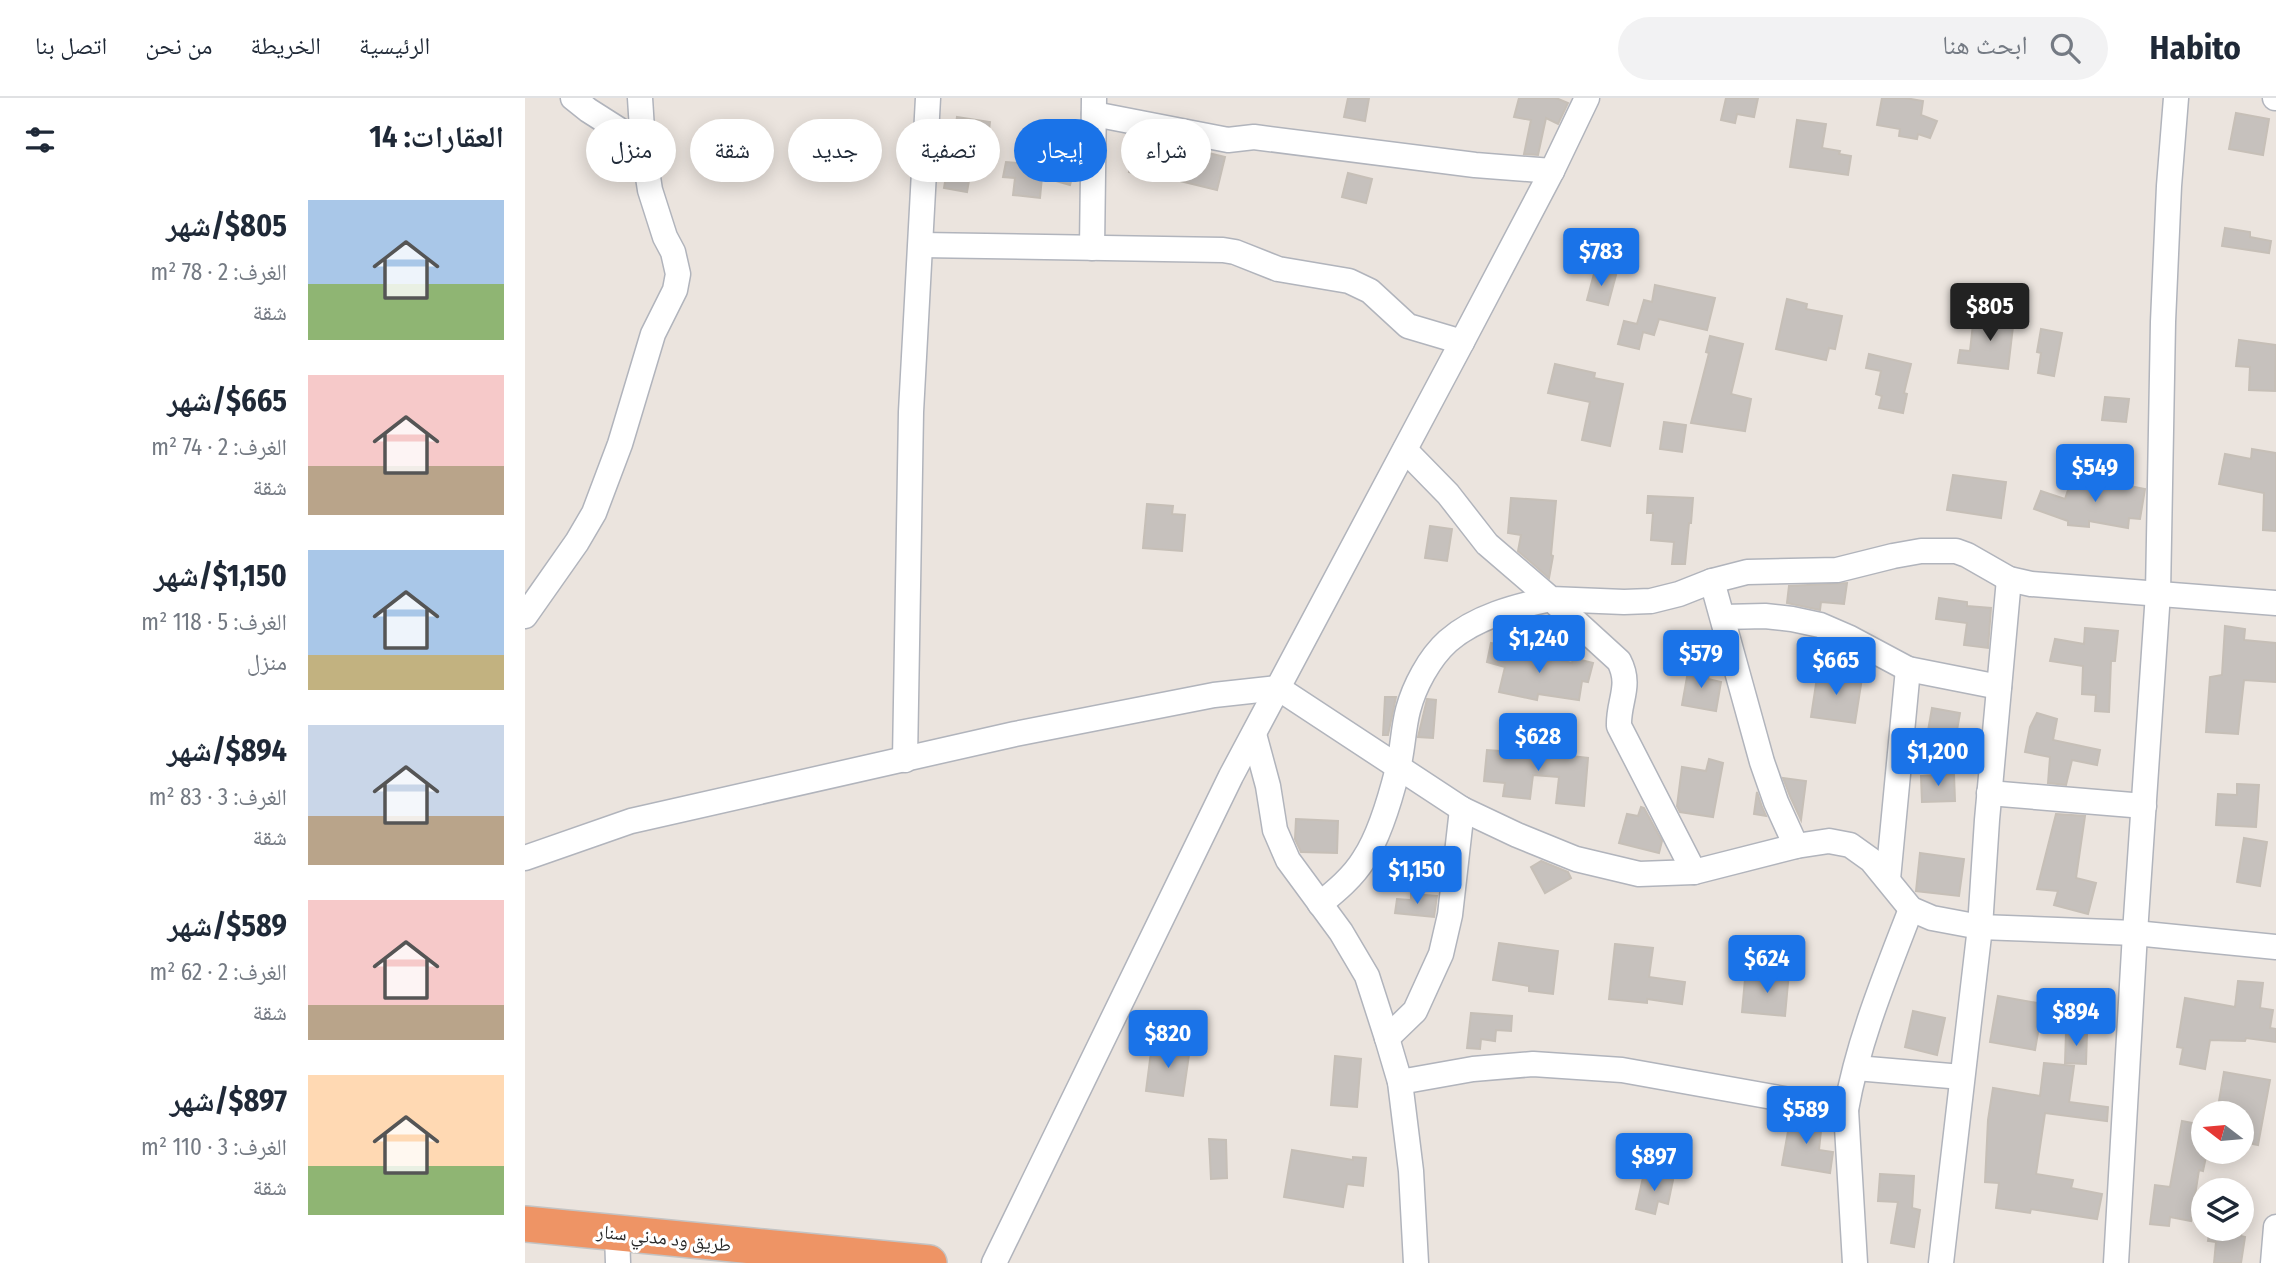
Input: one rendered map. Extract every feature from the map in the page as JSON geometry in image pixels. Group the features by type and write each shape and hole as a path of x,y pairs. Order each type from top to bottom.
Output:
{"highway":[{"name":"طريق ود مدني سنار","path":"525,1224 617,1248 929,1263"}],"street":[{"path":"573,98 602,119"},
{"path":"640,98 641,119"},
{"path":"905,760 911,412 928,98"},
{"path":"994,1263 1149,942 1277,688 1552,171 1587,98"},
{"path":"2116,1263 2158,593 2163,322 2176,98"},
{"path":"1093,248 1094,106 1228,140 1254,137 1475,165 1552,171"},
{"path":"525,616 594,513 620,443 653,334 675,290 678,274 673,252 665,237 649,182"},
{"path":"921,245 1235,252 1278,269 1349,281 1370,291 1408,326 1462,342"},
{"path":"1405,450 1448,494 1487,544 1619,661 1625,672 1626,684 1619,726 1694,872"},
{"path":"1320,904 1338,890 1365,858 1398,767 1408,708 1429,664 1447,642 1472,625 1535,602 1551,599 1651,601 1747,572 1837,570 1921,551 1944,551 1967,555 2008,579 2031,584 2276,603"},
{"path":"1941,1263 1980,927 2008,579"},
{"path":"1713,581 1762,762 1796,846"},
{"path":"1723,617 1765,616 1820,625 1908,669 1999,687"},
{"path":"1888,878 1908,669"},
{"path":"525,858 631,821 1015,734 1185,700 1277,688 1462,809 1576,859 1639,874 1694,872 1796,846 1829,841 1850,845 1871,860 1911,909 1932,918 1980,927 2135,933 2276,947"},
{"path":"1254,734 1268,786 1275,830 1288,860 1341,932 1367,976 1387,1038 1400,1082 1411,1171 1416,1263"},
{"path":"1989,793 2144,806"},
{"path":"1387,1038 1415,1011 1441,954 1450,915 1462,809"},
{"path":"1854,1263 1846,1110 1878,995 1911,909"},
{"path":"1400,1082 1473,1069 1533,1064 1622,1070 1846,1110"},
{"path":"1856,1068 1962,1077"},
{"path":"2273,1263 2276,1227"}],"building":[{"path":"1348,98 1369,98 1365,121 1344,117"},
{"path":"1519,98 1556,98 1568,103 1558,124 1546,118 1538,155 1524,154 1531,120 1514,117"},
{"path":"1726,98 1758,98 1754,117 1737,114 1735,123 1721,120"},
{"path":"1882,98 1923,101 1921,115 1937,121 1930,138 1918,134 1917,139 1899,136 1900,129 1877,125"},
{"path":"2236,113 2269,119 2263,155 2229,149"},
{"path":"1797,120 1826,124 1822,148 1851,156 1848,175 1790,167"},
{"path":"1211,154 1225,157 1217,190 1184,182 1211,182"},
{"path":"1006,162 1014,163 1014,178 1003,177"},
{"path":"1348,173 1372,179 1366,203 1342,197"},
{"path":"945,182 969,182 967,192 944,188"},
{"path":"1015,182 1042,182 1040,198 1013,195"},
{"path":"2225,228 2250,232 2250,237 2271,241 2269,253 2222,246"},
{"path":"1595,270 1616,275 1608,305 1587,300"},
{"path":"1655,285 1715,298 1707,330 1659,319 1654,335 1643,332 1639,349 1618,344 1624,321 1637,324 1644,300 1652,302"},
{"path":"1787,299 1807,304 1806,309 1842,316 1835,349 1829,348 1826,360 1776,349"},
{"path":"1985,314 2014,318 2008,369 1958,363 1960,350 1970,351 1973,324 1983,326"},
{"path":"2041,329 2062,333 2054,376 2038,373 2041,353 2037,352"},
{"path":"1710,336 1743,344 1731,394 1751,399 1745,431 1691,423 1709,353 1706,352"},
{"path":"2239,340 2276,345 2275,391 2249,390 2250,367 2236,366"},
{"path":"1869,354 1911,364 1904,393 1907,394 1903,413 1879,408 1882,396 1876,394 1881,371 1866,368"},
{"path":"1555,364 1595,373 1594,378 1623,384 1610,446 1582,440 1590,402 1548,393"},
{"path":"2105,397 2129,399 2126,422 2102,420"},
{"path":"1664,422 1686,425 1682,452 1660,449"},
{"path":"2252,449 2276,453 2276,531 2263,530 2264,493 2219,484 2225,454 2251,459"},
{"path":"1953,475 2006,482 2001,518 1947,510"},
{"path":"2099,480 2145,489 2140,519 2129,518 2128,528 2089,521 2089,527 2068,525 2068,521 2034,509 2041,491 2065,499 2071,481 2097,490"},
{"path":"1648,496 1693,498 1685,564 1672,564 1674,542 1651,540 1653,513 1647,513"},
{"path":"1511,498 1556,501 1549,578 1518,551 1521,535 1508,533"},
{"path":"1147,504 1173,506 1172,514 1185,515 1182,551 1143,548"},
{"path":"1430,526 1452,529 1447,561 1425,558"},
{"path":"1847,583 1844,604 1821,602 1820,610 1787,603 1789,586"},
{"path":"1939,598 1967,602 1967,606 1991,608 1988,648 1964,645 1967,623 1936,619"},
{"path":"2225,626 2245,629 2244,640 2276,643 2276,682 2244,680 2238,734 2206,732 2210,677 2222,675"},
{"path":"2085,628 2118,631 2115,661 2111,661 2109,712 2095,711 2096,695 2082,694 2083,666 2050,661 2055,639 2084,644"},
{"path":"1491,643 1506,646 1505,652 1551,662 1552,658 1572,663 1573,658 1593,663 1588,682 1582,681 1579,700 1538,694 1537,700 1499,692 1505,667 1487,662"},
{"path":"1689,666 1710,670 1708,679 1721,682 1716,711 1682,705"},
{"path":"1818,671 1862,678 1855,723 1811,717"},
{"path":"1385,697 1396,697 1388,735 1383,735"},
{"path":"1427,699 1436,700 1433,738 1418,737"},
{"path":"1932,708 1960,713 1953,753 1925,748"},
{"path":"2037,713 2057,719 2053,740 2100,750 2097,765 2072,760 2066,785 2048,783 2050,757 2025,752 2030,727"},
{"path":"1500,748 1588,758 1584,806 1556,803 1559,777 1533,775 1530,799 1503,796 1505,783 1484,781 1487,750 1500,751"},
{"path":"1709,759 1723,763 1713,817 1680,812 1677,806 1682,767 1706,771"},
{"path":"1954,774 1955,801 1922,802 1921,776"},
{"path":"1783,778 1806,781 1801,820 1790,796"},
{"path":"2237,784 2259,785 2256,827 2216,825 2218,794 2237,795"},
{"path":"1757,792 1762,807 1766,816 1754,814"},
{"path":"1641,807 1662,841 1659,853 1619,843 1627,814 1638,816"},
{"path":"2056,814 2085,816 2076,878 2096,883 2088,914 2054,905 2058,891 2037,889"},
{"path":"1296,819 1338,821 1337,853 1301,852 1295,839"},
{"path":"2244,838 2267,842 2260,886 2237,882"},
{"path":"1920,853 1964,859 1959,896 1916,891"},
{"path":"1541,861 1568,872 1571,878 1545,893 1531,867"},
{"path":"1411,894 1437,896 1434,917 1395,913 1397,899 1411,900"},
{"path":"1499,943 1558,951 1553,994 1529,991 1529,986 1493,980"},
{"path":"1615,944 1653,948 1649,977 1685,982 1682,1004 1647,999 1647,1003 1609,999"},
{"path":"1775,970 1789,972 1785,1016 1742,1012 1745,979 1773,982"},
{"path":"2238,981 2263,983 2260,1008 2273,1010 2270,1028 2276,1029 2276,1042 2246,1038 2245,1041 2210,1040 2205,1069 2180,1064 2183,1048 2177,1047 2185,998 2235,1007"},
{"path":"1998,996 2043,1004 2035,1050 1990,1042"},
{"path":"1913,1011 1945,1018 1937,1055 1905,1047"},
{"path":"1471,1013 1512,1016 1511,1031 1496,1030 1495,1041 1481,1039 1480,1049 1467,1048"},
{"path":"2066,1032 2087,1033 2086,1064 2065,1063"},
{"path":"1162,1044 1190,1048 1183,1096 1146,1091 1151,1052 1160,1054"},
{"path":"1335,1056 1361,1059 1357,1107 1331,1105"},
{"path":"2044,1063 2074,1066 2069,1102 2108,1107 2107,1121 2045,1113 2036,1174 2073,1180 2071,1188 2102,1194 2097,1219 2031,1209 2030,1213 1996,1208 1999,1183 1985,1182 1988,1120 1993,1088 2040,1096"},
{"path":"2224,1072 2270,1080 2258,1145 2254,1144 2254,1101 2219,1101"},
{"path":"1791,1115 1822,1121 1819,1150 1833,1152 1830,1173 1782,1165"},
{"path":"2182,1121 2191,1123 2191,1164 2204,1164 2203,1171 2199,1170 2198,1178 2191,1178 2191,1221 2170,1217 2169,1226 2150,1224 2155,1185 2170,1187"},
{"path":"1209,1139 1226,1140 1227,1178 1211,1179"},
{"path":"1292,1150 1353,1160 1353,1157 1366,1158 1363,1186 1347,1184 1343,1207 1284,1197"},
{"path":"1644,1173 1673,1180 1668,1204 1658,1201 1655,1214 1636,1209"},
{"path":"1880,1174 1914,1176 1912,1208 1920,1210 1914,1247 1891,1243 1898,1202 1878,1201"},
{"path":"2208,1241 2244,1241 2241,1263 2214,1263 2216,1242"}]}
